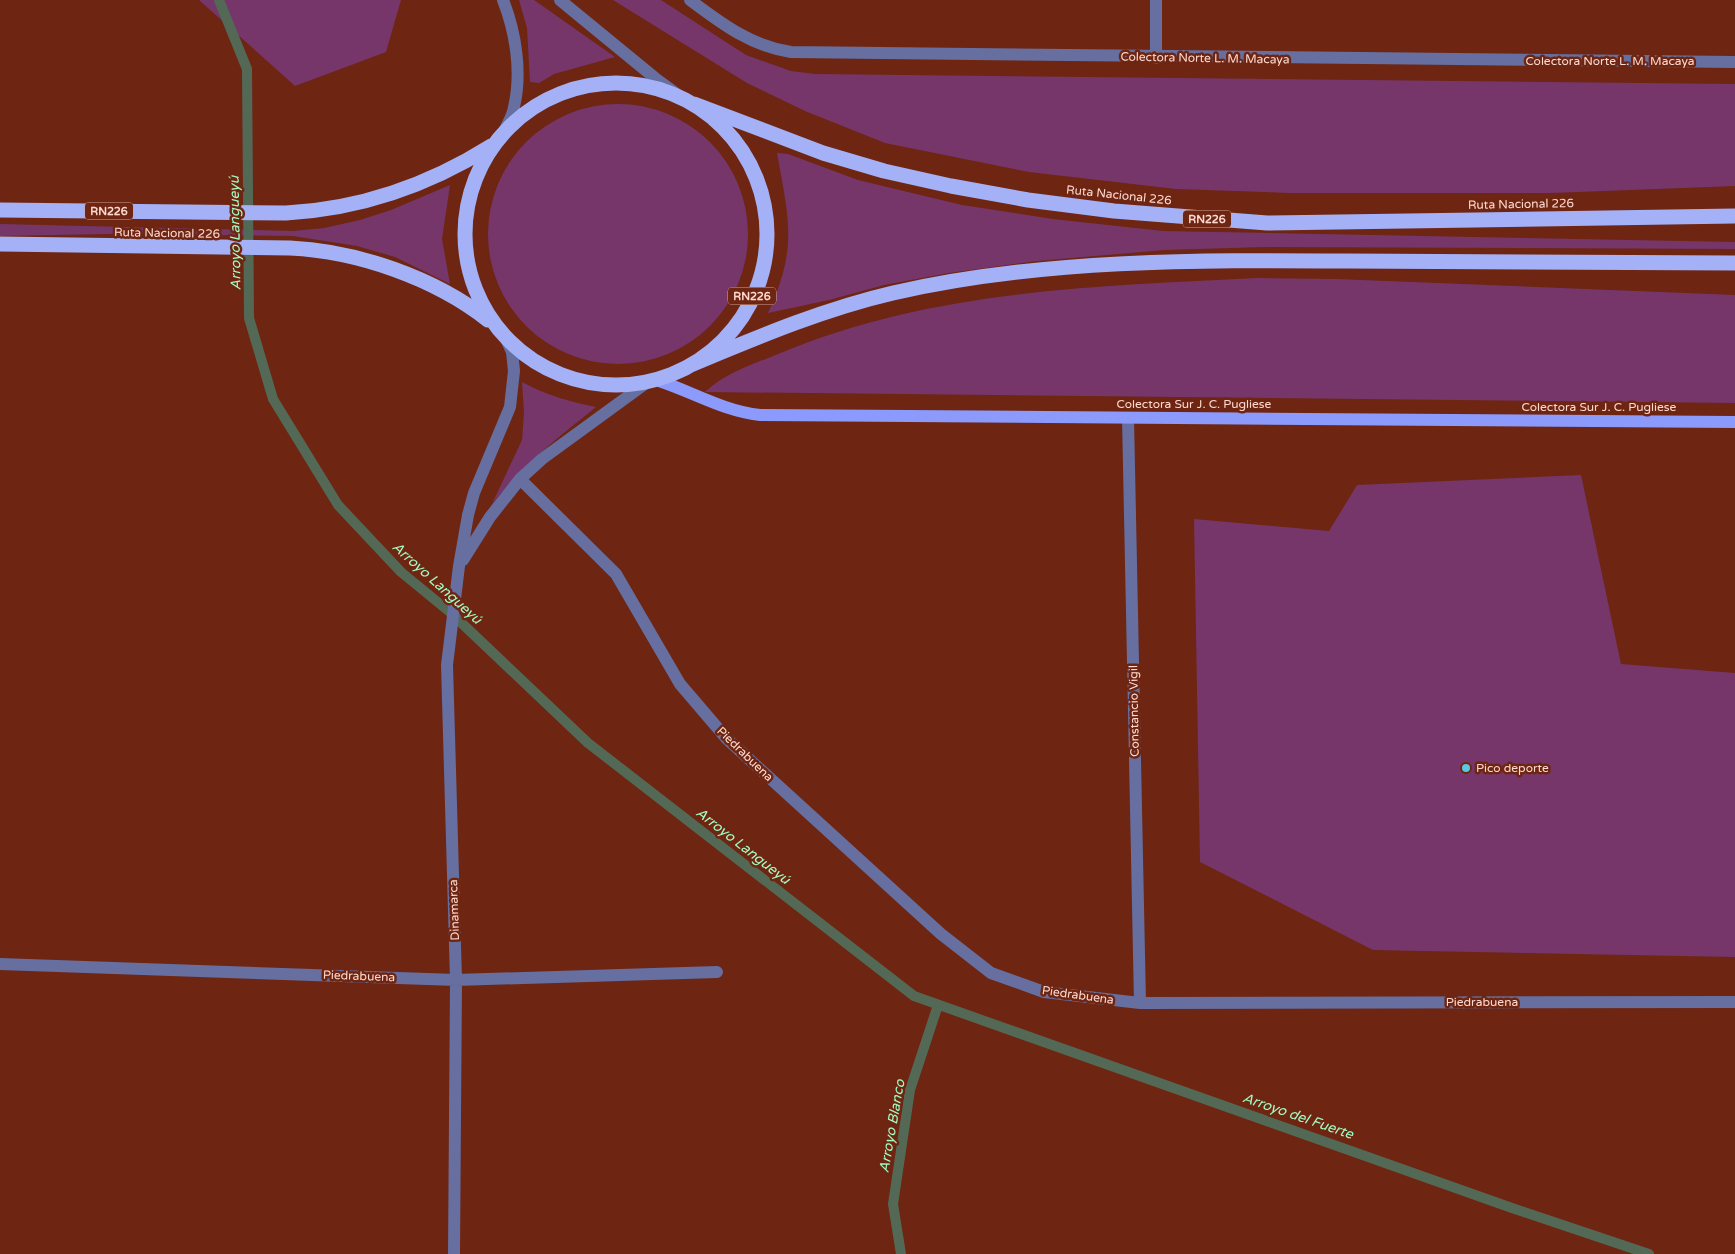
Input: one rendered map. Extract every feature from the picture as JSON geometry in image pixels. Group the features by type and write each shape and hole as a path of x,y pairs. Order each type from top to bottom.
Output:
{"highway":[{"name":"Ruta Nacional 226","path":"0,210 286,214 333,210 386,196 465,162 499,138 528,111 549,99 587,85 619,82 651,86 823,153 884,171 1018,198 1114,211 1267,223 1735,216"},
{"name":"Ruta Nacional 226","path":"688,100 724,128 748,159 762,195 768,234 762,272 747,309 724,340 693,364"},
{"name":"Ruta Nacional 226","path":"499,138 478,172 468,202 464,235 468,268 479,298 495,326 506,339 530,359 557,374 587,382 618,385 654,381 796,322 842,307 894,293 993,276 1112,265 1258,261 1735,264"},
{"name":"Ruta Nacional 226","path":"0,244 217,249 290,248 356,257 384,266 449,295 475,310 495,326"}],"main road":[{"name":"Colectora Sur J. C. Pugliese","path":"654,381 691,392 725,409 760,415 1735,422"}],"street":[{"path":"499,138 514,109 517,82 516,45 504,0"},
{"path":"560,0 655,78 688,100"},
{"name":"Colectora Norte L. M. Macaya","path":"690,0 725,27 754,43 791,52 1156,58 1735,62"},
{"path":"1156,0 1156,58"},
{"name":"Dinamarca","path":"454,1254 456,980 447,665 459,566 474,493 510,407 514,371 512,352 506,339"},
{"path":"459,566 490,517 520,480 549,454 654,381"},
{"name":"Constancio Vigil","path":"1128,418 1140,1003"},
{"name":"Piedrabuena","path":"520,480 616,574 680,684 727,739 941,934 991,973 1044,992 1140,1003 1735,1002"},
{"name":"Piedrabuena","path":"0,964 456,980 717,972"}],"shaded area":[{"path":"199,0 401,0 386,52 295,86"},
{"path":"519,0 534,0 615,57 554,74 539,83 530,82 527,28"},
{"path":"613,0 661,0 746,55 791,71 815,74 1735,84 1735,186 1552,193 1290,193 1176,189 1029,172 885,143 805,111 747,83"},
{"path":"605,104 631,104 656,109 679,119 701,133 719,151 733,173 743,196 748,221 748,247 743,272 733,295 719,317 701,335 679,349 656,359 631,364 605,364 580,359 557,349 535,335 517,317 503,295 493,272 488,247 488,221 493,196 503,173 517,151 535,133 557,119 580,109"},
{"path":"777,153 788,154 858,180 962,205 1053,219 1163,231 1735,242 1735,249 1264,247 1165,250 1037,261 949,273 884,285 829,300 768,313 784,270 788,234 785,197"},
{"path":"450,185 442,239 450,284 395,257 357,246 293,236 108,234 0,236 0,224 293,231 324,228 360,220 391,210"},
{"path":"1257,278 1336,279 1735,295 1735,403 705,392 721,379 778,354 836,333 894,316 953,304 1013,295 1135,284"},
{"path":"522,382 558,398 596,407 516,476 492,504 522,440 524,413"},
{"name":"Pico deporte","path":"1581,475 1621,664 1735,673 1735,957 1373,950 1200,862 1194,519 1329,531 1357,485"}],"waterway":[{"name":"Arroyo Langueyú","path":"219,0 247,69 249,318 273,399 338,505 401,572 451,613 588,743 914,996 1512,1208 1649,1254"},
{"name":"Arroyo Blanco","path":"901,1254 893,1204 910,1090 938,1005"}],"place":[{"name":"Pico deporte","path":"1466,768"}],"water label":[{"name":"Arroyo del Fuerte","path":"1298,1116"}]}
